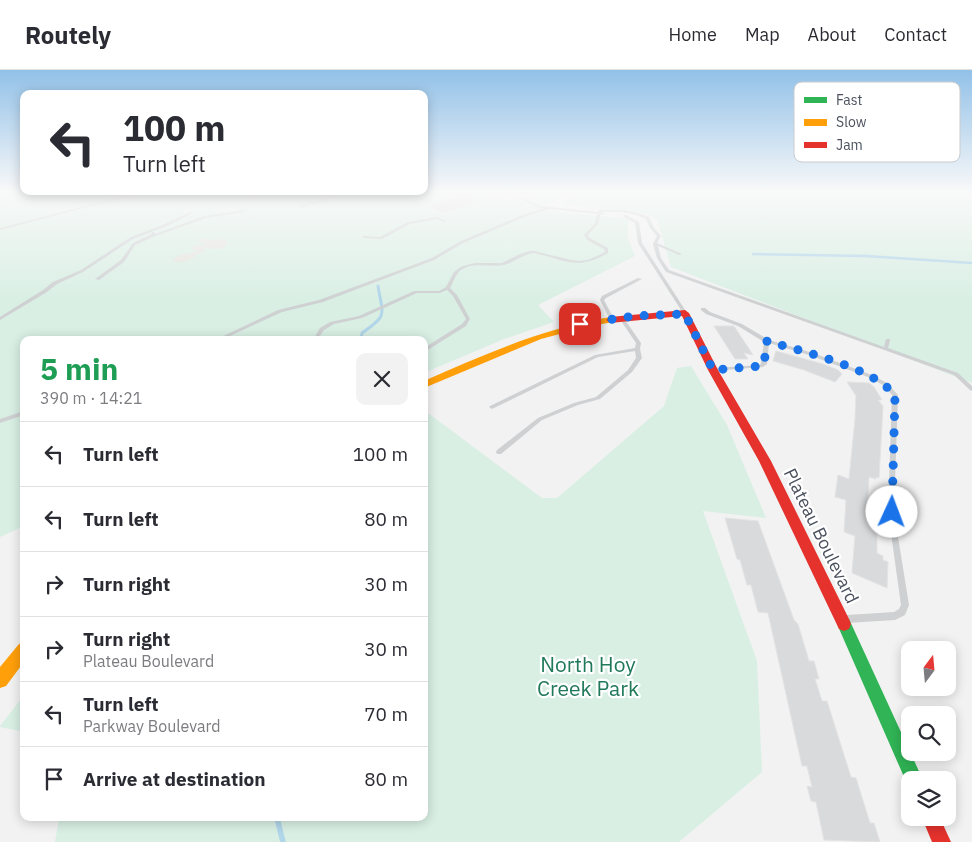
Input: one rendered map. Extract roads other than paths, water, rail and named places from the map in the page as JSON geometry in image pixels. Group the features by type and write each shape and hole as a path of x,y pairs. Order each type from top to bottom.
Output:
{"street":[{"path":"428,383 540,335 616,318 685,314"},
{"name":"Plateau Boulevard","path":"685,314 713,370 766,461 842,619 910,771"},
{"path":"0,680 20,654"},
{"path":"935,826 942,842"}],"lane":[{"path":"0,319 45,292 54,283 82,270 132,238 160,228"},
{"path":"152,236 152,234 162,228"},
{"path":"97,278 122,261 134,244 175,228"},
{"path":"364,237 381,238 400,228"},
{"path":"226,336 280,311 321,301 433,259 462,242 495,228"},
{"path":"318,336 322,329 332,323 360,317 416,292 440,292 448,288 453,275 462,268 472,264 500,264 512,261 527,252 576,263 587,263 607,252 606,248 588,239 586,235 592,228"},
{"path":"638,228 640,243 685,314"},
{"path":"654,228 659,236 655,244 658,258 667,270 956,374 972,389"},
{"path":"655,244 680,254"},
{"path":"499,452 540,419 576,404 598,398 630,371 639,358 637,349 639,344 602,300 604,297 640,279"},
{"path":"428,348 464,325 468,319 455,294 448,288"},
{"path":"702,309 708,314 740,325 767,341 811,354 870,376 885,384 895,396 892,512 905,605 902,612 895,616 842,619"},
{"path":"886,348 888,340"},
{"path":"713,370 761,366 764,364 767,341"},
{"path":"492,407 597,356 637,349"},
{"path":"0,421 20,415"}],"waterway":[{"path":"753,254 866,256 972,263"},
{"path":"362,336 362,333 376,322 382,314 378,286"},
{"path":"278,821 283,842"}],"park label":[{"name":"North Hoy Creek Park","path":"588,677"}]}
